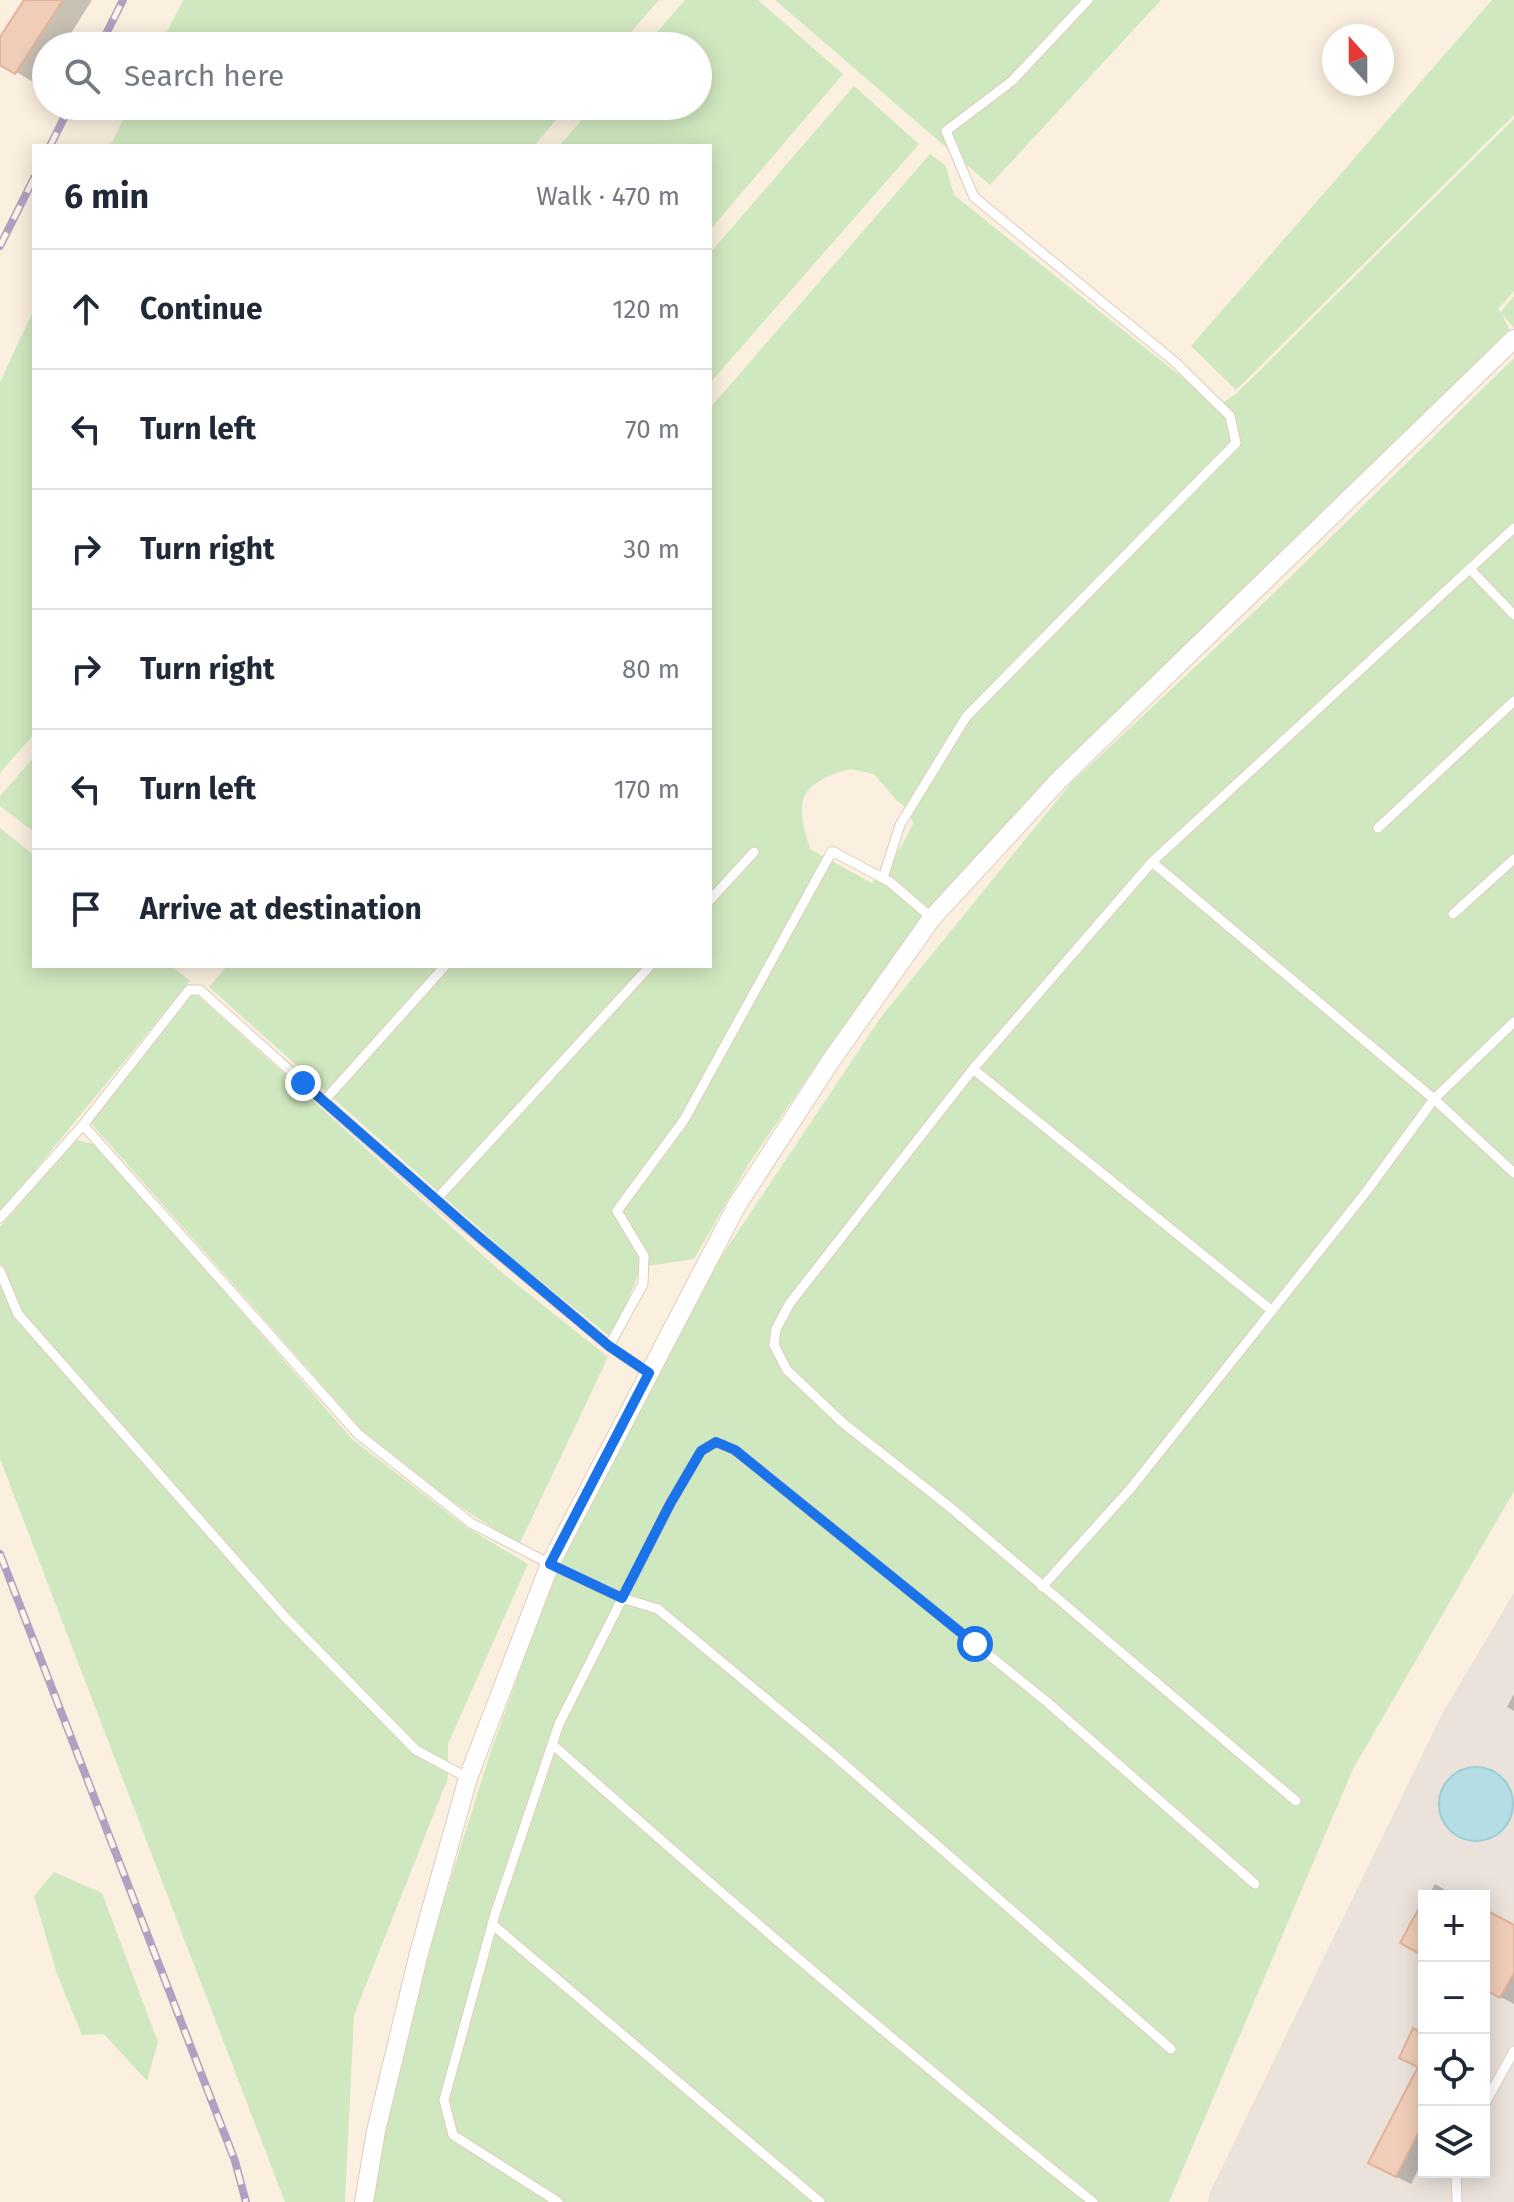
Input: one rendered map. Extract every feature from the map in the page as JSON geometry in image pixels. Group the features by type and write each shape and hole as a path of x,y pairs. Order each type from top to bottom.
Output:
{"street":[{"path":"364,2202 376,2131 419,1953 468,1778 550,1564 737,1205 832,1059 932,918 1060,779 1514,339"}],"lane":[{"path":"883,878 900,825 966,717 1236,443 1230,416 1175,362 974,197 946,131 1012,81 1088,0"},
{"path":"1296,1801 951,1508 843,1423 787,1370 774,1345 776,1329 790,1303 973,1069 1152,862 1514,528"},
{"path":"1470,569 1514,615"},
{"path":"1378,828 1514,701"},
{"path":"609,1346 643,1284 644,1256 617,1211 684,1120 832,851 883,878 932,918"},
{"path":"712,898 754,852"},
{"path":"1453,914 1514,859"},
{"path":"1152,862 1434,1099 1514,1173"},
{"path":"324,1101 443,968"},
{"path":"435,1201 648,968"},
{"path":"0,1218 83,1125 189,990 200,990 435,1201 609,1346 649,1373"},
{"path":"1042,1587 1131,1488 1366,1192 1434,1099 1514,1022"},
{"path":"973,1069 1271,1310"},
{"path":"83,1125 358,1434 471,1523 622,1598 658,1609 725,1663 1171,2049"},
{"path":"0,1271 18,1314 285,1617 416,1750 468,1778"},
{"path":"558,2202 453,2135 444,2100 492,1924 559,1724 670,1504 701,1451 716,1442 735,1450 1047,1702 1255,1884"},
{"path":"552,1744 967,2102 1093,2202"},
{"path":"492,1924 820,2202"},
{"path":"1490,2094 1514,2051"},
{"path":"1456,2178 1457,2202"}],"shaded area":[{"path":"1514,1593 1514,2202 1208,2202 1210,2192 1443,1712"}],"green space":[{"path":"183,0 659,0 631,32 167,32"},
{"path":"685,0 758,0 843,74 712,228 712,144 561,144 582,120 712,120 712,32 657,32"},
{"path":"775,0 1161,0 990,185"},
{"path":"1492,0 1514,0 1514,115 1236,390 1191,346"},
{"path":"854,86 919,144 712,381 712,251"},
{"path":"1514,119 1514,291 1498,309 1501,312 1514,296 1514,328 1501,313 1510,330 1028,803 938,898 829,1046 748,1165 694,1259 641,1267 613,1339 519,1264 209,987 225,968 712,968 712,406 930,154 946,166 954,195 1218,406 1237,393","holes":["850,769 874,774 908,809 913,824 900,848 872,883 810,849 802,806 804,796 819,781"]},
{"path":"123,120 556,120 536,144 111,144"},
{"path":"32,313 32,736 0,773 0,382"},
{"path":"1514,358 1514,1491 1353,1769 1169,2202 372,2202 374,2181 430,1944 489,1757 551,1583 701,1287 881,1017 1071,783 1272,595"},
{"path":"32,759 32,830 0,806 0,796"},
{"path":"0,828 32,853 32,968 174,968 190,981 0,1213"},
{"path":"194,992 500,1271 608,1357 519,1545 453,1502 363,1431 89,1121"},
{"path":"76,1140 97,1145 352,1439 466,1527 528,1564 448,1744 448,1778 354,2015 345,2202 285,2202 0,1459 0,1227"},
{"path":"54,1872 102,1893 158,2042 147,2081 104,2034 82,2035 57,1974 34,1896"}],"water":[{"path":"1476,1767 1497,1773 1507,1783 1513,1804 1507,1825 1497,1835 1476,1841 1455,1835 1445,1825 1439,1804 1445,1783 1455,1773"}],"building":[{"path":"24,0 63,0 42,32 32,32 32,48 15,74 0,65 0,37"},
{"path":"1418,1910 1418,1953 1400,1943"},
{"path":"1490,1912 1514,1925 1514,1973 1500,1998 1490,1992"},
{"path":"1413,2028 1418,2031 1418,2067 1399,2058"},
{"path":"1418,2067 1418,2134 1396,2177 1368,2163"}],"railway":[{"path":"107,32 123,0"},
{"path":"51,144 63,120"},
{"path":"0,246 32,182"},
{"path":"0,1554 235,2161 246,2202"}],"route":[{"path":"303,1083 435,1201 609,1346 649,1373 550,1564 622,1598 701,1451 716,1442 735,1450 975,1644"}]}
